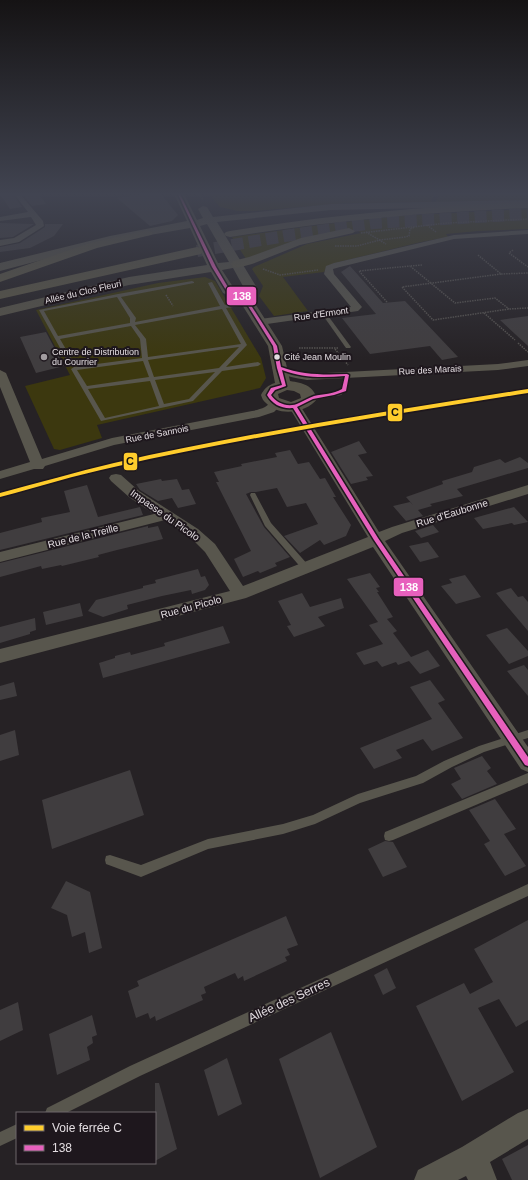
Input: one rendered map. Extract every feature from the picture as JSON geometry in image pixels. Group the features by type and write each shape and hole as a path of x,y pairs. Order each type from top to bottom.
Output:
{"highway":[{"path":"0,278 82,249"},
{"path":"0,284 181,249"},
{"path":"0,296 185,249"},
{"path":"237,264 250,261 277,249"}],"main road":[{"path":"0,267 70,249"},
{"path":"199,249 214,267 228,290 246,301 276,346 279,376 285,386 302,397"},
{"path":"211,249 217,257 237,264"},
{"path":"229,249 251,288 246,301"},
{"name":"Allée du Clos Fleuri","path":"0,312 129,281 237,264"},
{"path":"0,302 129,281"},
{"path":"285,386 274,389 269,395 269,398 276,404 302,397"}],"street":[{"path":"329,268 401,249"},
{"name":"Rue d'Ermont","path":"260,322 355,309 357,307 329,274 329,268"},
{"name":"Rue des Marais","path":"302,397 332,376 528,364"},
{"path":"278,368 291,373 302,397 315,439 376,539 528,763"},
{"path":"0,373 37,465"},
{"name":"Rue de Sannois","path":"0,475 112,442 255,414 270,409 276,404"},
{"name":"Impasse du Picolo","path":"116,478 134,494 193,532 210,548 240,594"},
{"name":"Rue d'Eaubonne","path":"376,539 397,530 525,493"},
{"name":"Rue de la Treille","path":"0,557 167,515"},
{"name":"Rue du Picolo","path":"0,656 240,594 348,552 376,539"},
{"path":"428,1180 478,1168 528,1123"}],"lane":[{"path":"71,363 41,310 192,282"},
{"path":"210,283 244,345"},
{"path":"118,295 133,318 132,324 142,339 145,359 162,406"},
{"path":"56,338 223,307 246,301"},
{"path":"324,314 348,347"},
{"path":"244,345 191,400 103,420 74,369 145,359 244,345"},
{"path":"85,388 258,364"},
{"path":"302,397 339,394 344,390 352,375"},
{"path":"253,495 268,524 306,568"},
{"path":"110,860 141,871 208,844 283,828 315,819 358,799 419,780 448,764 482,749 528,734"},
{"path":"389,836 528,778"},
{"name":"Allée des Serres","path":"54,1112 135,1071 528,890"},
{"path":"0,1139 16,1131"}],"path":[{"path":"513,250 509,253 528,267"},
{"path":"478,255 502,274"},
{"path":"237,264 254,266 280,274 329,268"},
{"path":"387,302 359,271 422,265"},
{"path":"410,266 430,284 455,303 495,298 510,309"},
{"path":"528,273 502,274 402,287 433,320 510,309 528,308"},
{"path":"164,293 173,306"},
{"path":"484,313 515,340"},
{"path":"518,343 528,352"},
{"path":"299,348 307,347 334,349 348,347"},
{"path":"334,349 352,375"}],"shaded area":[{"path":"240,249 272,249 246,259"},
{"path":"295,249 392,249 335,263 327,267 324,272 283,277 308,311 274,316 259,296 263,286 252,269"},
{"path":"205,277 215,281 261,358 266,378 260,388 97,425 102,438 60,450 54,449 25,386 70,375 36,310 158,283"}],"building":[{"path":"0,249 22,249 0,252"},
{"path":"350,266 383,303 405,301 458,357 442,360 430,346 370,354 342,318 376,314 341,272"},
{"path":"528,316 528,346 500,320"},
{"name":"Centre de Distribution du Courrier","path":"46,332 64,366 36,373 20,337"},
{"path":"359,441 367,453 358,455 373,476 366,477 368,480 351,484 331,452"},
{"path":"290,450 298,464 309,462 320,479 325,478 336,497 333,497 351,525 346,536 324,545 320,540 300,553 284,536 318,524 306,503 287,507 277,488 246,494 264,527 290,557 275,563 277,566 260,573 258,571 243,577 234,559 251,551 216,482 219,482 214,472 242,466 241,464 277,457 275,453"},
{"path":"520,457 528,463 528,468 457,489 463,496 430,504 432,506 418,510 423,516 406,521 393,506 410,502 413,505 406,497 443,484 442,481 472,472 474,467 500,459 505,463"},
{"path":"161,479 162,481 177,479 182,490 189,489 196,504 178,508 172,498 158,501 140,490 136,484"},
{"path":"87,485 98,517 140,507 143,515 0,550 0,533 42,522 41,518 70,512 64,491"},
{"path":"514,507 528,522 514,525 512,523 483,529 474,518"},
{"path":"433,525 439,532 421,538 415,531"},
{"path":"148,526 148,528 158,526 163,539 98,555 99,557 62,566 42,569 41,566 0,577 0,563"},
{"path":"428,542 439,557 420,562 409,546"},
{"path":"198,569 201,577 205,576 209,585 205,590 192,594 191,590 127,605 128,609 103,617 88,611 96,600 143,588 143,586 156,583 155,580"},
{"path":"370,573 380,587 376,588 379,592 377,592 393,617 387,619 397,631 393,633 411,657 428,650 440,666 420,674 409,661 398,665 396,662 382,667 377,661 364,665 356,653 383,644 369,625 378,622 347,579"},
{"path":"465,575 481,597 456,604 441,586 452,583 449,579"},
{"path":"511,588 518,597 523,596 528,602 528,631 496,593"},
{"path":"302,593 310,607 341,598 344,608 318,617 325,626 294,637 287,626 291,625 278,601"},
{"path":"80,603 83,616 46,625 43,612"},
{"path":"35,618 36,630 30,632 30,634 0,643 0,627"},
{"path":"223,626 230,643 103,678 99,663 115,658 115,656 130,652 131,655 165,646 164,643"},
{"path":"507,628 528,651 528,656 509,664 486,635"},
{"path":"524,665 528,670 528,696 507,671"},
{"path":"430,680 445,700 438,703 463,738 432,751 423,739 396,750 402,758 374,769 360,748 432,719 410,687"},
{"path":"14,682 17,696 0,700 0,686"},
{"path":"15,730 19,755 0,761 0,735"},
{"path":"482,756 491,768 487,771 497,784 462,799 451,784 461,779 454,768"},
{"path":"130,770 144,815 52,849 42,800"},
{"path":"495,799 516,829 504,834 526,866 505,876 484,844 490,841 469,810"},
{"path":"385,841 393,842 407,867 383,877 368,849"},
{"path":"66,881 90,892 102,948 89,953 85,932 72,937 67,915 51,908"},
{"path":"286,916 298,945 287,949 290,955 285,957 287,961 244,981 243,976 238,979 235,973 217,981 204,987 206,993 201,995 203,1000 156,1021 155,1016 150,1019 148,1013 136,1018 128,991 139,986 137,981"},
{"path":"528,920 528,1020 516,1027 499,999 478,1008 514,1072 462,1101 416,1006 464,983 470,994 493,982 474,949"},
{"path":"387,968 396,988 383,995 374,975"},
{"path":"18,1002 23,1030 0,1041 0,1010"},
{"path":"92,1015 97,1035 92,1037 93,1043 87,1047 90,1060 57,1075 49,1034"},
{"path":"331,1032 377,1147 320,1178 279,1059"},
{"path":"227,1058 242,1104 218,1116 204,1070"},
{"path":"155,1083 159,1083 177,1149 156,1160 156,1112"},
{"path":"528,1145 528,1180 512,1180 502,1159"}],"tunnel":[{"path":"197,251 208,249"}],"rail line":[{"name":"C","path":"0,495 99,468 231,441 330,423 528,391"}],"transit line":[{"name":"138","path":"205,249 228,290 244,297"},
{"name":"138","path":"244,297 275,346 279,368"},
{"name":"138","path":"279,368 312,376 347,375 344,390 333,394 312,398 298,406 288,407 279,405 269,395 273,389 284,386 279,368"},
{"name":"138","path":"295,407 376,539 528,763"}],"place":[{"name":"Centre de Distribution du Courrier","path":"44,357"},
{"name":"Cité Jean Moulin","path":"277,357"}]}
